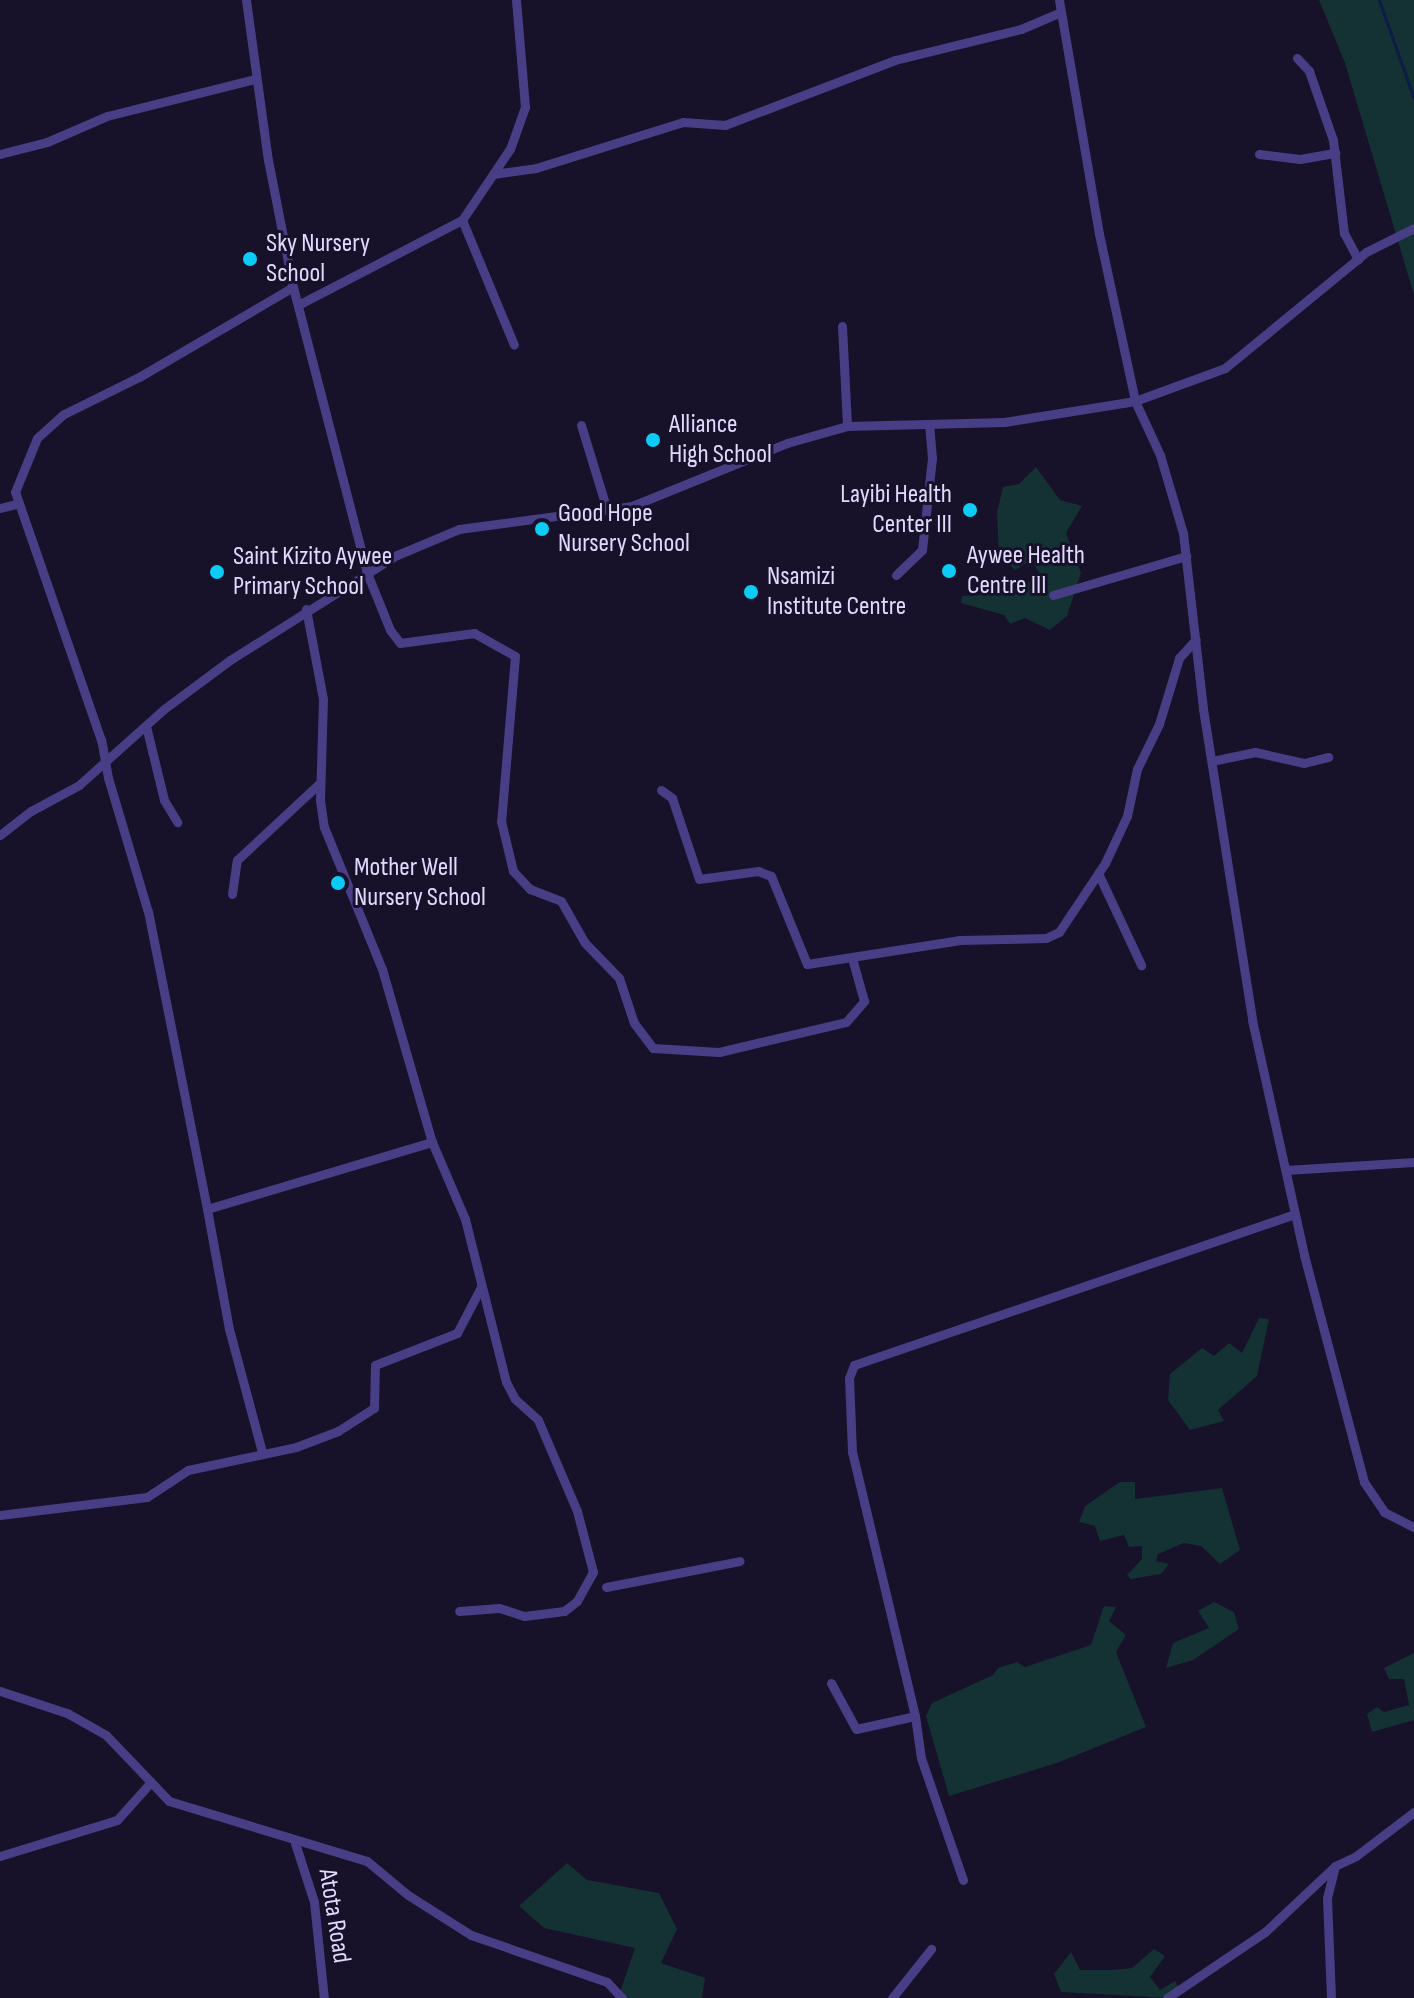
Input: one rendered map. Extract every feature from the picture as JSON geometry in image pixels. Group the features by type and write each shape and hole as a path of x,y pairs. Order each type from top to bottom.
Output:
{"street":[{"path":"246,0 255,79 293,287 367,573 397,642 469,633 513,652 501,821 506,855 530,889 561,901 585,943 619,978 634,1023 653,1048 719,1052 846,1022 864,1001 852,958"},
{"path":"298,305 462,220 510,149 525,107 516,0"},
{"path":"1059,0 1099,234 1135,401 1160,455 1186,556 1212,761 1252,1020 1295,1214 1364,1482 1384,1512 1414,1527"},
{"path":"493,174 536,168 683,122 725,125 895,60 1021,29 1061,12"},
{"path":"1297,58 1309,71 1335,153 1344,233 1358,259"},
{"path":"0,154 47,142 107,116 255,79"},
{"path":"1259,154 1300,159 1335,153"},
{"path":"462,220 514,345"},
{"path":"0,835 31,811 79,785 146,726 306,609 367,573 459,529 607,510 663,497 787,443 847,426 1004,422 1135,401 1201,379 1244,356 1358,259 1414,228"},
{"path":"262,1452 229,1329 148,912 108,778 107,759 16,504 17,484 47,427 293,287"},
{"path":"842,326 847,426"},
{"path":"581,425 607,510"},
{"path":"896,575 922,550 932,458 929,426"},
{"path":"0,508 16,504"},
{"path":"1053,595 1186,556"},
{"path":"306,609 323,699 320,783 324,827 387,984 432,1142 465,1219 506,1382 545,1434 577,1511 592,1579 564,1611 524,1616 499,1608 459,1611"},
{"path":"661,790 672,798 699,879 767,872 780,890 807,964 960,940 1027,942 1053,936 1098,873 1127,816 1137,769 1159,724 1179,658 1196,639"},
{"path":"146,726 164,800 177,822"},
{"path":"1212,761 1255,752 1304,763 1328,757"},
{"path":"232,894 237,860 320,783"},
{"path":"1098,873 1141,965"},
{"path":"207,1209 432,1142"},
{"path":"1286,1170 1414,1162"},
{"path":"963,1880 921,1758 915,1716 854,1467 849,1430 854,1365 1295,1214"},
{"path":"0,1515 147,1497 178,1474 317,1441 372,1412 375,1365 457,1333 482,1282"},
{"path":"606,1587 740,1561"},
{"path":"831,1683 856,1729 915,1716"},
{"path":"0,1691 83,1720 125,1751 169,1801 193,1813 367,1861 408,1895 471,1935 607,1982 622,1998"},
{"path":"0,1856 117,1820 151,1782"},
{"path":"1167,1998 1265,1932 1335,1866 1356,1856 1414,1812"},
{"name":"Atota Road","path":"295,1843 314,1902 324,1998"},
{"path":"1331,1998 1327,1898 1335,1866"},
{"path":"892,1998 931,1949"}],"green space":[{"path":"1319,0 1414,0 1414,295 1345,63"},
{"path":"1036,467 1060,500 1082,506 1066,533 1081,573 1067,616 1050,630 1025,618 1010,624 1004,615 961,603 962,596 1014,593 1040,574 1031,560 1015,570 999,554 997,512 1003,487 1019,484"},
{"path":"1259,1318 1269,1319 1257,1376 1218,1410 1224,1421 1190,1430 1168,1400 1170,1374 1202,1348 1214,1356 1229,1343 1242,1353"},
{"path":"1120,1482 1135,1482 1135,1499 1222,1488 1240,1550 1220,1564 1201,1546 1184,1543 1158,1554 1156,1561 1169,1564 1161,1574 1131,1579 1127,1575 1142,1559 1142,1546 1129,1547 1124,1535 1100,1541 1095,1526 1079,1522 1085,1506"},
{"path":"1214,1602 1234,1612 1239,1629 1193,1660 1166,1668 1173,1643 1209,1628 1198,1611"},
{"path":"1104,1606 1116,1607 1109,1621 1126,1635 1116,1652 1146,1727 1057,1763 949,1796 926,1716 932,1703 993,1675 998,1668 1017,1662 1025,1667 1091,1645"},
{"path":"1414,1653 1414,1720 1372,1732 1367,1714 1377,1707 1384,1712 1409,1705 1404,1679 1389,1679 1384,1668"},
{"path":"567,1863 587,1880 659,1893 677,1929 661,1963 705,1978 702,1998 618,1998 635,1948 544,1928 519,1906"},
{"path":"1154,1949 1165,1956 1150,1977 1160,1990 1175,1981 1180,1990 1170,1998 1061,1992 1054,1974 1071,1952 1080,1970 1113,1970 1132,1968"}],"waterway":[{"path":"1379,0 1414,99"}],"place":[{"name":"Sky Nursery School","path":"250,259"},
{"name":"Alliance High School","path":"653,440"},
{"name":"Layibi Health Center III","path":"970,510"},
{"name":"Good Hope Nursery School","path":"542,529"},
{"name":"Aywee Health Centre III","path":"949,571"},
{"name":"Saint Kizito Aywee Primary School","path":"217,572"},
{"name":"Nsamizi Institute Centre","path":"751,592"},
{"name":"Mother Well Nursery School","path":"338,883"}]}
